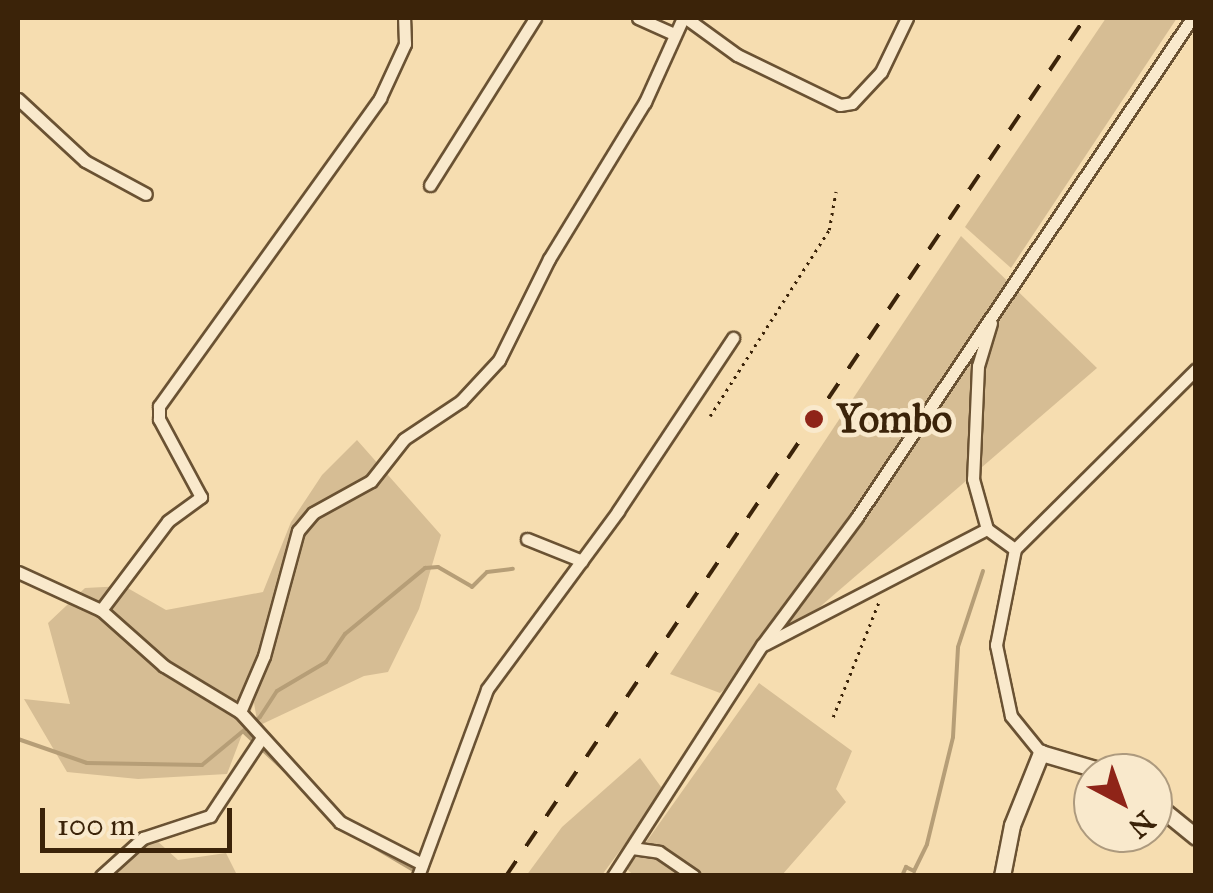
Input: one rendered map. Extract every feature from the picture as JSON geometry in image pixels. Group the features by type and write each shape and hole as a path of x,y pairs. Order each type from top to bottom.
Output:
{"street":[{"path":"101,610 168,521 200,496 159,419 160,406 380,98 406,44 404,18"},
{"path":"430,185 535,18"},
{"path":"638,18 674,34"},
{"path":"240,712 264,656 298,531 313,514 372,481 404,438 461,401 499,360 549,259 645,102 674,34 685,18 737,54 840,105 852,103 881,72 907,18"},
{"path":"613,876 762,645 996,310 1188,23 1196,39"},
{"path":"18,98 85,162 146,194"},
{"path":"996,310 978,366 973,479 987,529 1015,548"},
{"path":"18,572 101,610 164,666 240,712 340,822 420,870 486,690 582,561 732,338"},
{"path":"1073,763 1040,753 1011,716 996,646 1015,548 1196,369"},
{"path":"762,645 987,529"},
{"path":"528,539 582,561"},
{"path":"101,876 143,838 210,816 261,738"},
{"path":"1002,876 1012,826 1040,753"},
{"path":"1173,818 1196,837"},
{"path":"632,848 659,852 694,876"}],"path":[{"path":"710,416 829,230 836,192"},
{"path":"832,717 888,578"}],"shaded area":[{"path":"1106,18 1177,18 1011,268 965,227"},
{"path":"961,236 1097,368 720,693 670,674"},
{"path":"357,440 441,535 419,609 388,672 364,676 258,726 254,703 227,774 138,779 67,772 24,699 70,704 48,623 85,588 124,586 166,610 263,592 291,522 322,475"},
{"path":"759,683 852,751 836,789 846,802 782,875 634,876 627,869"},
{"path":"640,758 664,791 602,875 526,876 562,827"},
{"path":"154,838 178,860 226,853 237,875 98,876"}],"waterway":[{"path":"18,739 87,763 202,765 260,717 277,691 326,662 345,634 425,568 438,567 472,587 487,572 513,569"},
{"path":"902,876 906,867 914,871 927,844 953,737 958,647 983,571"},
{"path":"245,733 293,778"},
{"path":"354,835 415,871"}],"railway":[{"path":"506,876 1085,18"}],"place":[{"name":"Yombo","path":"814,419"}]}
